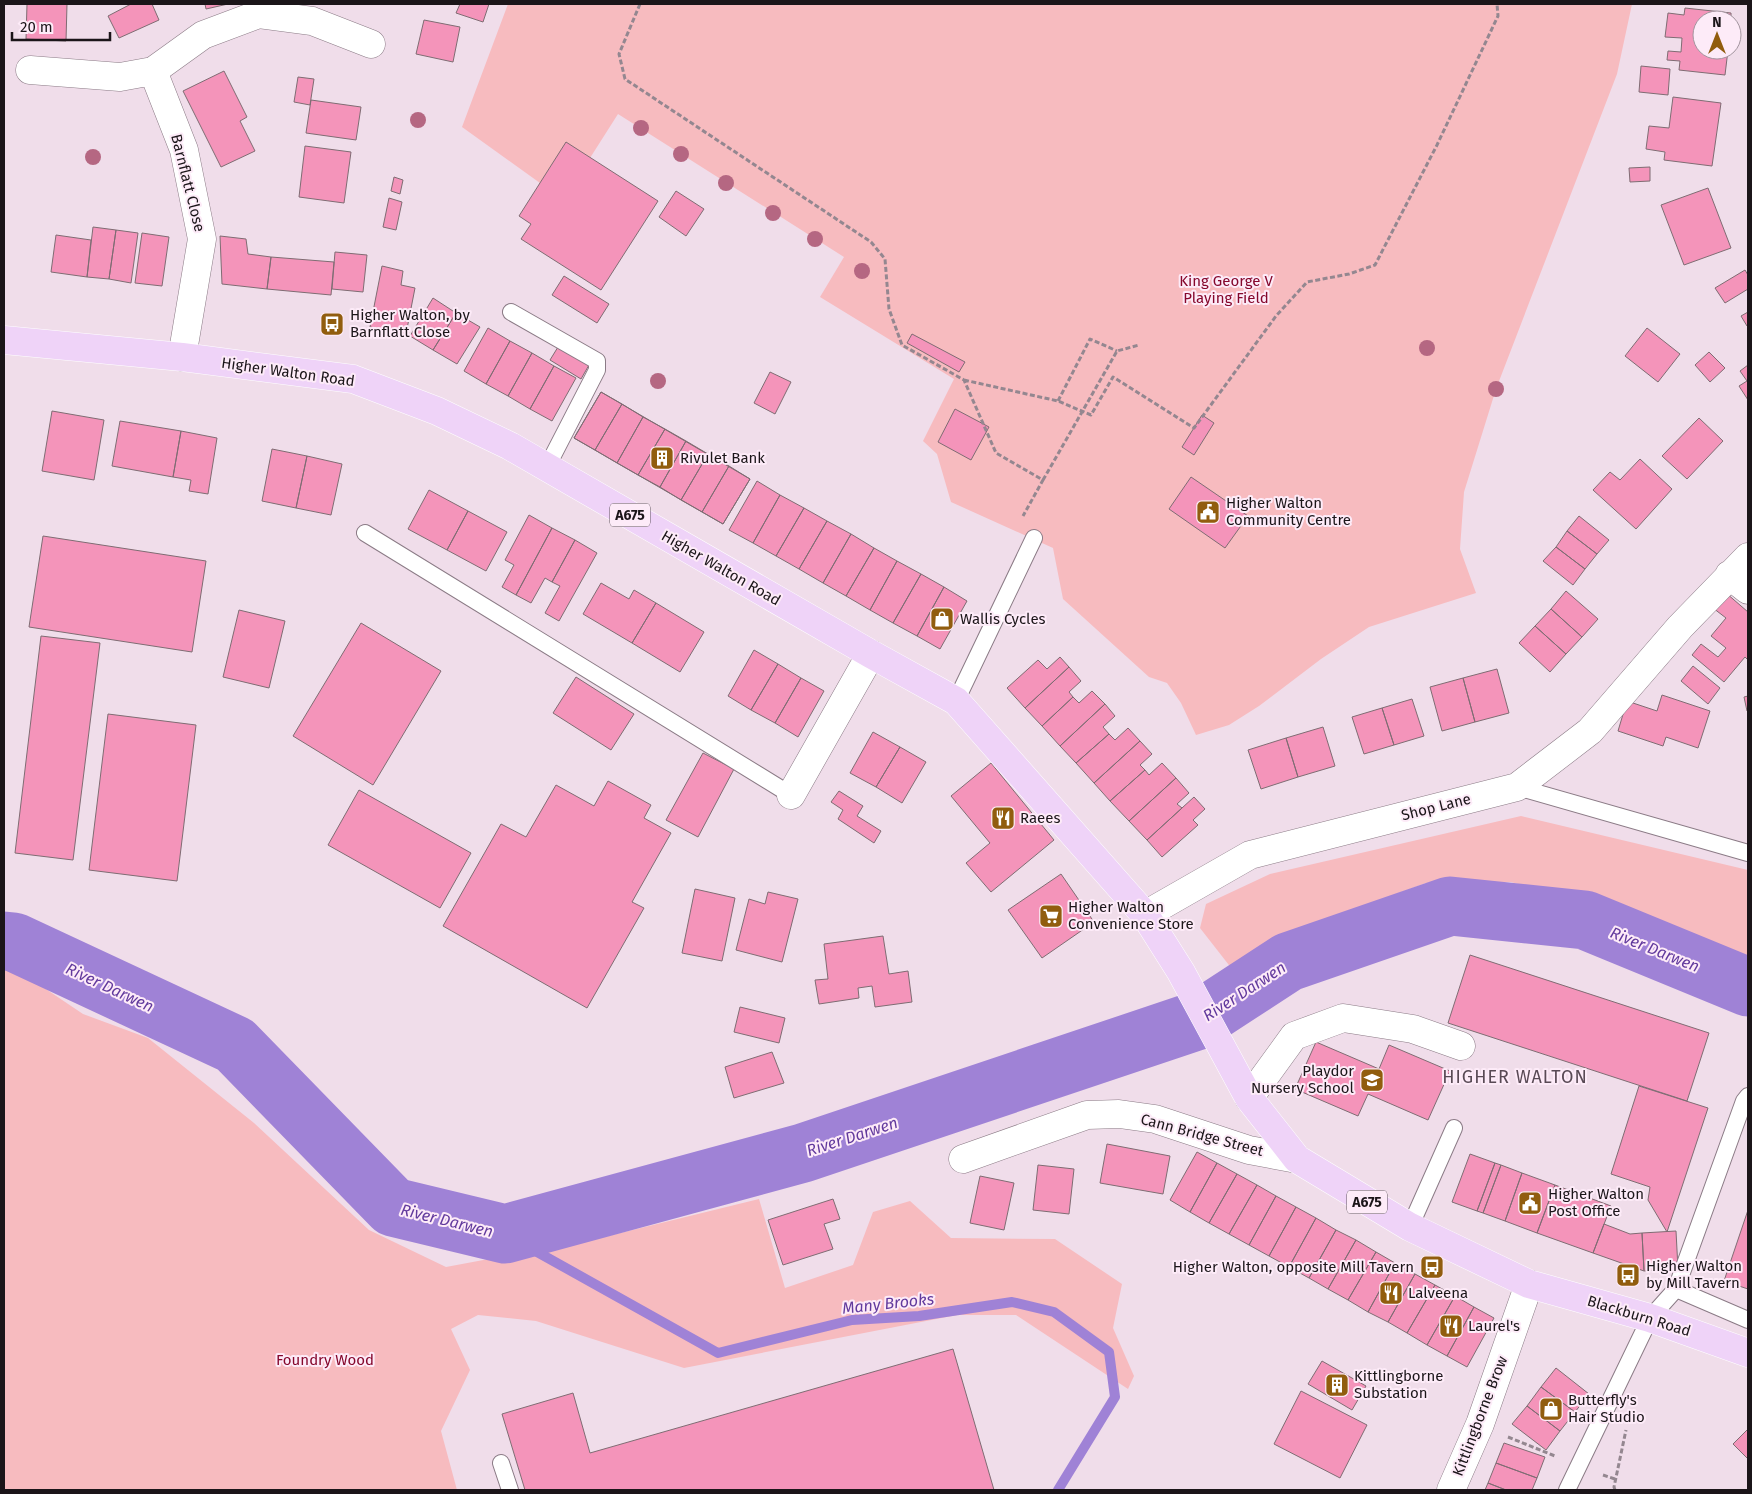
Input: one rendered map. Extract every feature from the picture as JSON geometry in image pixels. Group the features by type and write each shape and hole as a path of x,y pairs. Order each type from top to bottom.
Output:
{"main road":[{"name":"Higher Walton Road","path":"4,340 182,357 353,379 437,411 510,446 870,654 956,701 1145,915"},
{"name":"Cann Bridge Street","path":"1145,915 1181,972 1244,1089 1297,1160 1410,1227 1529,1284"},
{"name":"Blackburn Road","path":"1529,1284 1650,1318 1748,1353"}],"street":[{"path":"30,70 120,77 153,71 203,35 259,14 312,21 371,44"},
{"name":"Barnflatt Close","path":"153,71 184,150 202,239 182,357"},
{"name":"Shop Lane","path":"1145,915 1250,855 1517,787 1590,731 1680,626 1739,583 1748,557"},
{"path":"791,795 870,654"},
{"path":"1244,1089 1294,1036 1343,1018 1413,1028 1460,1046"},
{"name":"Cann Bridge Street","path":"963,1160 1087,1116 1119,1114 1155,1119 1249,1150 1297,1160"},
{"name":"Kittlingborne Brow","path":"1451,1490 1480,1424 1529,1284"}],"lane":[{"path":"511,312 597,361 597,370 547,467"},
{"path":"365,533 791,795"},
{"path":"956,701 1034,538"},
{"path":"1517,787 1748,853"},
{"path":"1568,1490 1650,1318 1676,1289 1744,1101 1748,1096"},
{"path":"1410,1227 1454,1128"},
{"path":"1676,1289 1748,1320"},
{"path":"502,1463 510,1490"}],"path":[{"path":"640,4 619,54 625,79 871,242 885,259 889,309 902,344 964,380 1058,400 1091,415 1113,377 1194,428 1276,316 1307,282 1349,274 1375,265 1437,145 1494,25 1498,16 1497,4"},
{"path":"1058,400 1090,339 1117,350 1139,344"},
{"path":"1034,538 1016,530 1042,480 1117,350"},
{"path":"964,380 996,453 1042,480"},
{"path":"1480,1424 1500,1434 1615,1480"}],"green space":[{"name":"King George V Playing Field","path":"508,4 1632,4 1617,74 1496,389 1464,492 1460,549 1476,593 1369,627 1321,659 1259,706 1229,725 1196,735 1181,703 1167,683 1149,677 1063,599 1053,548 951,502 937,454 923,441 954,379 820,297 844,257 618,114 590,158 566,143 540,183 462,127"},
{"path":"1521,816 1748,870 1748,964 1604,909 1511,882 1426,883 1287,934 1232,969 1200,928 1206,904 1270,874"},
{"name":"Foundry Wood","path":"4,968 16,969 83,1014 148,1038 254,1123 369,1230 446,1267 600,1238 759,1199 785,1288 853,1265 873,1212 910,1201 951,1238 1055,1239 1122,1284 1113,1328 1134,1376 1128,1389 1016,1315 957,1315 684,1368 536,1321 478,1315 451,1329 470,1370 441,1431 457,1490 4,1490"}],"building":[{"path":"27,4 67,4 66,41 26,39"},
{"path":"131,4 152,4 159,20 119,38 108,16"},
{"path":"205,4 228,4 206,9"},
{"path":"460,4 489,4 483,22 456,13"},
{"path":"1685,8 1703,10 1692,10 1692,60 1727,60 1725,75 1679,70 1680,61 1667,60 1668,51 1681,52 1682,38 1665,37 1668,13 1684,15"},
{"path":"424,20 460,27 453,62 416,54"},
{"path":"1641,66 1670,69 1668,95 1639,92"},
{"path":"224,71 247,117 240,121 255,151 221,167 183,91"},
{"path":"298,77 314,79 310,105 294,102"},
{"path":"1673,97 1721,103 1712,166 1664,160 1665,152 1646,149 1649,126 1669,128"},
{"path":"311,100 361,107 356,140 306,133"},
{"path":"566,142 658,201 601,290 521,239 531,224 519,216"},
{"path":"305,146 351,152 344,203 299,197"},
{"path":"1650,167 1650,181 1630,182 1629,168"},
{"path":"394,177 403,180 400,194 391,191"},
{"path":"1708,188 1731,248 1684,265 1661,205"},
{"path":"676,191 704,209 686,236 659,217"},
{"path":"389,198 402,202 396,230 383,227"},
{"path":"93,227 116,230 109,279 87,277"},
{"path":"116,230 138,233 131,283 109,279"},
{"path":"142,233 169,237 162,286 135,283"},
{"path":"56,235 91,240 87,277 51,272"},
{"path":"220,236 246,239 248,254 271,257 267,289 222,284"},
{"path":"335,252 367,255 363,292 332,289"},
{"path":"271,257 334,262 331,295 267,289"},
{"path":"382,266 403,271 401,285 415,288 406,334 370,327"},
{"path":"1745,270 1748,275 1748,289 1725,303 1715,288"},
{"path":"564,276 609,304 597,323 552,295"},
{"path":"433,298 456,313 433,350 410,336"},
{"path":"1748,312 1748,325 1747,326 1741,316"},
{"path":"456,313 480,327 457,364 433,350"},
{"path":"488,328 510,341 486,384 464,371"},
{"path":"1647,328 1680,354 1658,382 1625,356"},
{"path":"912,334 965,362 959,372 907,343"},
{"path":"510,341 532,353 508,396 486,384"},
{"path":"558,347 589,365 581,379 550,360"},
{"path":"1709,352 1725,368 1710,382 1695,365"},
{"path":"532,353 554,366 530,409 508,396"},
{"path":"1748,365 1748,400 1739,386 1747,381 1740,371"},
{"path":"554,366 576,378 552,421 530,409"},
{"path":"770,372 791,382 775,414 754,403"},
{"path":"601,392 622,404 595,450 574,438"},
{"name":"Rivulet Bank","path":"601,392 750,479 723,524 574,438"},
{"path":"622,404 643,417 617,463 595,450"},
{"path":"955,409 989,427 971,460 938,442"},
{"path":"52,411 104,420 94,480 42,471"},
{"path":"1202,415 1214,423 1194,455 1182,447"},
{"path":"643,417 665,429 638,475 617,463"},
{"path":"1699,418 1723,441 1687,479 1662,456"},
{"path":"120,421 181,431 173,477 112,466"},
{"path":"665,429 686,441 660,487 638,475"},
{"path":"181,431 217,438 208,494 189,491 191,480 173,477"},
{"path":"686,441 708,454 681,500 660,487"},
{"path":"272,449 307,456 296,508 262,501"},
{"path":"708,454 729,466 702,512 681,500"},
{"path":"307,456 342,464 331,515 296,508"},
{"path":"1640,459 1672,489 1636,529 1593,490 1610,472 1620,480"},
{"path":"729,466 750,479 723,524 702,512"},
{"name":"Higher Walton Community Centre","path":"1191,477 1248,516 1225,548 1169,509"},
{"path":"757,481 780,495 753,543 729,530"},
{"path":"429,490 468,511 447,550 408,529"},
{"path":"780,495 804,508 776,556 753,543"},
{"path":"804,508 827,521 799,569 776,556"},
{"path":"468,511 507,532 486,571 447,550"},
{"path":"529,515 552,528 516,595 502,587 514,565 505,560"},
{"path":"1579,516 1609,540 1597,554 1567,531"},
{"path":"827,521 851,534 823,583 799,569"},
{"path":"552,528 575,540 552,582 545,578 531,603 516,595"},
{"path":"1567,531 1597,554 1585,569 1556,547"},
{"path":"851,534 874,548 846,596 823,583"},
{"path":"43,536 206,561 192,652 29,627"},
{"path":"575,540 597,553 559,621 545,613 560,586 552,582"},
{"path":"1556,547 1585,569 1573,585 1543,561"},
{"path":"874,548 897,561 870,610 846,596"},
{"path":"897,561 921,574 893,623 870,610"},
{"path":"921,574 944,587 917,636 893,623"},
{"path":"601,583 629,599 634,590 656,603 632,643 583,614"},
{"name":"Wallis Cycles","path":"944,587 967,601 940,649 917,636"},
{"path":"1566,591 1598,619 1582,637 1551,609"},
{"path":"1726,593 1748,612 1748,660 1745,657 1724,682 1692,655 1701,644 1718,657 1726,648 1711,636 1726,618 1713,608"},
{"path":"656,603 704,632 680,672 632,643"},
{"path":"1551,609 1582,637 1566,654 1535,626"},
{"path":"239,610 285,621 269,688 223,677"},
{"path":"361,623 441,671 373,785 293,736"},
{"path":"1535,626 1566,654 1550,672 1519,643"},
{"path":"41,636 100,643 73,860 15,853"},
{"path":"754,650 778,664 751,710 728,696"},
{"path":"1060,657 1069,667 1025,708 1007,688 1038,660 1047,669"},
{"path":"778,664 801,678 775,723 751,710"},
{"path":"1693,666 1720,688 1708,704 1681,681"},
{"path":"1069,667 1081,681 1069,692 1073,697 1042,726 1025,708"},
{"path":"1497,669 1509,713 1475,722 1463,678"},
{"path":"576,677 634,714 611,750 553,713"},
{"path":"801,678 824,691 798,737 775,723"},
{"path":"1463,678 1475,722 1442,731 1430,687"},
{"path":"1092,691 1105,704 1060,746 1042,726 1073,697 1079,703"},
{"path":"1662,695 1710,711 1698,748 1666,737 1663,746 1618,731 1627,701 1657,711"},
{"path":"1748,696 1748,711 1747,711 1744,697"},
{"path":"1412,699 1424,736 1394,745 1382,708"},
{"path":"1105,704 1115,716 1103,727 1109,734 1076,763 1060,746"},
{"path":"1382,708 1394,745 1364,754 1352,717"},
{"path":"108,714 196,725 177,881 89,870"},
{"path":"1323,727 1335,766 1298,777 1286,738"},
{"path":"1128,728 1140,741 1094,783 1076,763 1109,734 1115,740"},
{"path":"873,732 900,747 876,787 850,773"},
{"path":"1286,738 1298,777 1261,789 1248,750"},
{"path":"1140,741 1152,754 1140,765 1145,770 1110,801 1094,783"},
{"path":"900,747 926,762 902,803 876,787"},
{"path":"703,753 734,769 698,837 666,820"},
{"name":"Raees","path":"991,763 1054,840 991,892 966,863 990,843 951,796"},
{"path":"1162,763 1176,778 1129,821 1110,801 1145,770 1149,775"},
{"path":"1176,778 1189,793 1177,804 1182,808 1147,840 1129,821"},
{"path":"608,781 651,805 644,818 671,833 632,902 644,908 587,1008 443,926 501,824 526,837 556,785 594,806"},
{"path":"359,790 471,853 440,908 328,845"},
{"path":"839,791 863,806 857,816 881,831 874,843 838,819 843,810 831,802"},
{"path":"1194,797 1205,809 1193,820 1198,825 1162,857 1147,840"},
{"name":"Higher Walton Convenience Store","path":"1061,874 1094,922 1042,958 1008,910"},
{"path":"695,889 735,898 722,961 682,953"},
{"path":"768,892 798,899 782,962 736,950 749,899 765,904"},
{"path":"883,936 889,974 908,971 912,1002 875,1007 872,986 858,988 859,998 819,1004 815,980 828,979 824,944"},
{"path":"1470,955 1709,1033 1687,1101 1448,1023"},
{"path":"740,1007 785,1018 779,1043 734,1032"},
{"name":"Playdor Nursery School","path":"1316,1042 1379,1069 1389,1045 1450,1071 1428,1120 1368,1094 1358,1116 1295,1089"},
{"path":"772,1052 784,1083 734,1098 725,1067"},
{"path":"1639,1086 1708,1108 1667,1232 1648,1200 1650,1187 1611,1174"},
{"path":"1107,1144 1170,1156 1163,1194 1100,1183"},
{"path":"1197,1152 1217,1163 1190,1212 1170,1200"},
{"path":"1470,1154 1495,1163 1477,1211 1452,1202"},
{"path":"1217,1163 1237,1174 1209,1223 1190,1212"},
{"path":"1495,1163 1501,1165 1483,1213 1477,1211"},
{"path":"1038,1165 1074,1169 1069,1214 1033,1210"},
{"path":"1501,1165 1522,1173 1505,1221 1483,1213"},
{"name":"Higher Walton Post Office","path":"1522,1173 1555,1185 1537,1233 1505,1221"},
{"path":"1237,1174 1257,1185 1229,1234 1209,1223"},
{"path":"980,1176 1014,1183 1004,1230 970,1223"},
{"path":"1257,1185 1276,1196 1249,1245 1229,1234"},
{"path":"1555,1185 1611,1206 1593,1253 1537,1233"},
{"path":"1276,1196 1296,1207 1269,1256 1249,1245"},
{"path":"833,1199 840,1219 824,1224 833,1249 783,1265 768,1220"},
{"path":"1296,1207 1316,1218 1289,1267 1269,1256"},
{"path":"1748,1210 1748,1289 1724,1281"},
{"path":"1316,1218 1336,1230 1309,1278 1289,1267"},
{"path":"1604,1224 1630,1234 1642,1233 1644,1271 1593,1253"},
{"path":"1336,1230 1356,1240 1328,1289 1309,1278"},
{"path":"1676,1231 1678,1269 1644,1271 1642,1233"},
{"path":"1356,1240 1376,1252 1348,1300 1328,1289"},
{"path":"1376,1252 1395,1263 1368,1312 1348,1300"},
{"name":"Lalveena","path":"1395,1263 1415,1274 1388,1322 1368,1312"},
{"path":"1415,1274 1435,1285 1407,1333 1388,1322"},
{"path":"1435,1285 1455,1296 1427,1345 1407,1333"},
{"name":"Laurel's","path":"1455,1296 1474,1307 1447,1356 1427,1345"},
{"path":"1474,1307 1494,1318 1467,1367 1447,1356"},
{"path":"953,1349 994,1490 525,1490 502,1414 573,1393 590,1453"},
{"name":"Kittlingborne Substation","path":"1322,1361 1366,1386 1352,1410 1308,1384"},
{"path":"1556,1368 1589,1394 1575,1412 1541,1387"},
{"name":"Butterfly's Hair Studio","path":"1541,1387 1575,1412 1560,1431 1527,1406"},
{"path":"1301,1391 1367,1425 1340,1478 1274,1444"},
{"path":"1527,1406 1560,1431 1546,1450 1512,1424"},
{"path":"1748,1429 1748,1459 1733,1444"},
{"path":"1504,1443 1545,1457 1537,1478 1496,1463"},
{"path":"1496,1463 1537,1478 1532,1490 1506,1490 1488,1483"},
{"path":"1488,1483 1506,1490 1485,1490"}],"waterway":[{"name":"River Darwen","path":"4,941 14,942 235,1045 393,1207 505,1234 803,1153 1199,1020 1288,962 1450,906 1585,920 1748,987"},
{"name":"Many Brooks","path":"505,1234 718,1353 852,1320 919,1316 1012,1302 1054,1312 1109,1352 1115,1397 1058,1490"}],"place":[{"name":"Higher Walton, by Barnflatt Close","path":"332,324"},
{"name":"Rivulet Bank","path":"662,458"},
{"name":"Higher Walton Community Centre","path":"1208,512"},
{"name":"Wallis Cycles","path":"942,619"},
{"name":"Raees","path":"1003,818"},
{"name":"Higher Walton Convenience Store","path":"1051,916"},
{"name":"Playdor Nursery School","path":"1372,1080"},
{"name":"Higher Walton Post Office","path":"1530,1203"},
{"name":"Higher Walton, opposite Mill Tavern","path":"1432,1267"},
{"name":"Higher Walton by Mill Tavern","path":"1628,1275"},
{"name":"Lalveena","path":"1391,1293"},
{"name":"Laurel's","path":"1451,1326"},
{"name":"Kittlingborne Substation","path":"1337,1385"},
{"name":"Butterfly's Hair Studio","path":"1551,1409"}],"district":[{"name":"HIGHER WALTON","path":"1515,1077"}]}
